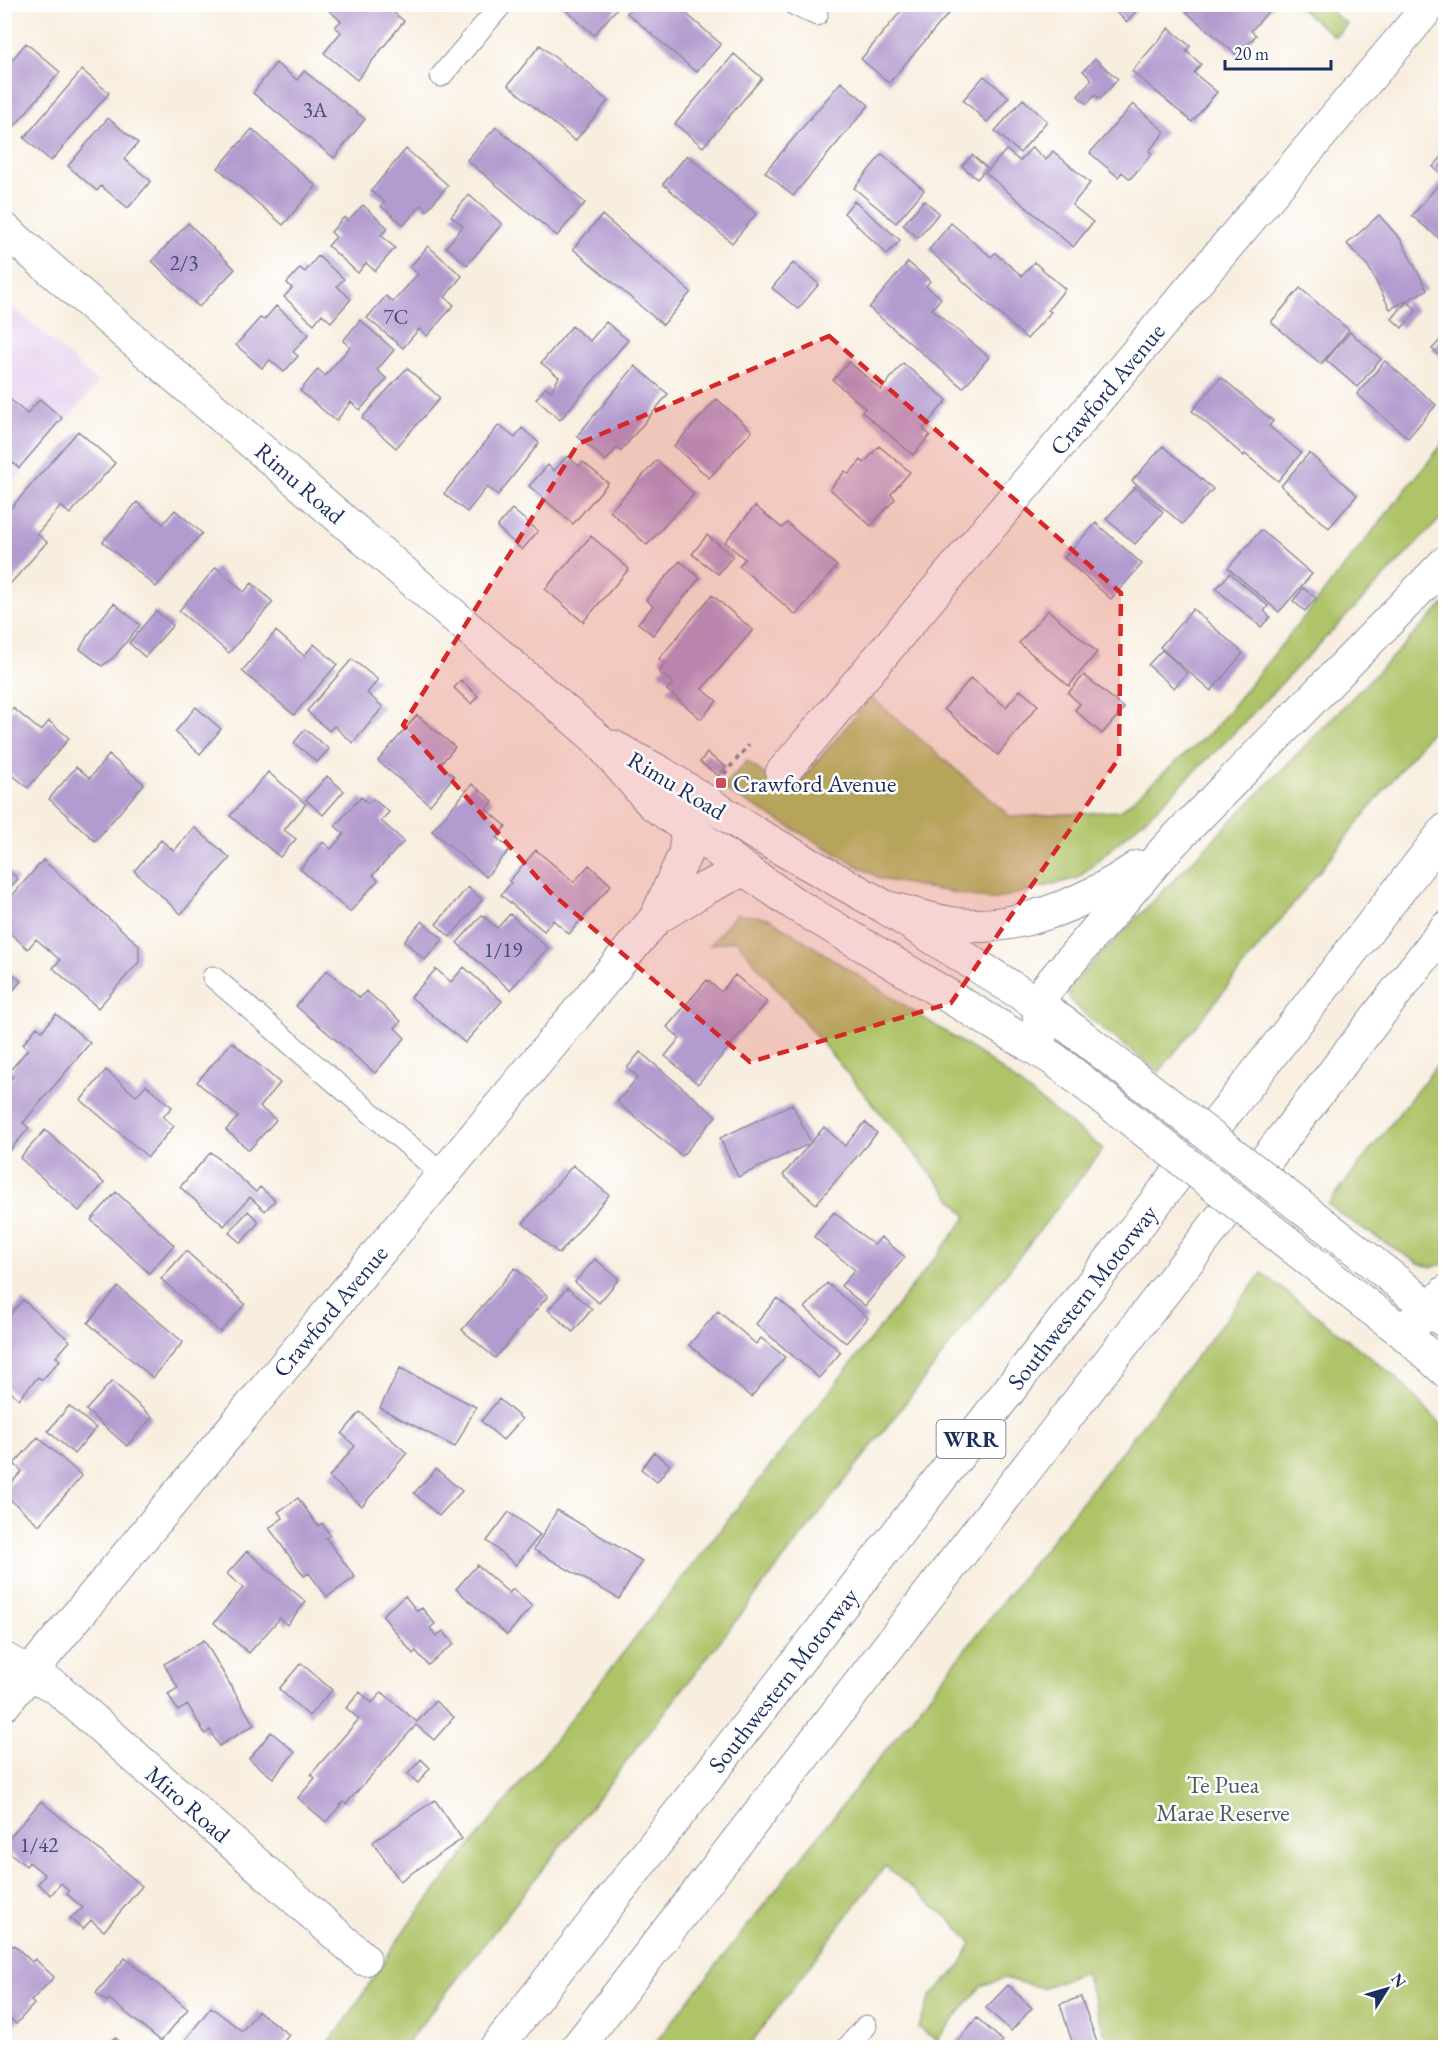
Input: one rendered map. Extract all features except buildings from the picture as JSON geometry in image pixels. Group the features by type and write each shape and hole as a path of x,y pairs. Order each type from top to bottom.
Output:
{"main road":[{"name":"Crawford Avenue","path":"782,772 1431,4"},
{"name":"Rimu Road","path":"4,229 595,737 652,803 793,903 1047,1055 1399,1329 1446,1371"},
{"path":"1047,1055 1039,1005 1047,988 1168,847 1446,562"},
{"name":"Rimu Road","path":"595,737 661,772 758,835 885,907"},
{"name":"Crawford Avenue","path":"4,1704 17,1666 443,1175 656,918 685,854 688,829"},
{"name":"Southwestern Motorway","path":"496,2048 1446,830"},
{"path":"885,907 949,923 982,925 1024,919 1057,910 1091,895 1125,876 1168,847"},
{"name":"Crawford Avenue","path":"656,918 706,888 744,869"},
{"path":"885,907 1039,1005 1386,1273 1441,1308 1399,1329"},
{"name":"WRR","path":"577,2048 1446,928"},
{"name":"Miro Road","path":"17,1666 57,1688 364,1959"}],"lane":[{"path":"441,76 501,4"},
{"path":"793,4 817,15"},
{"path":"213,977 443,1175"},
{"path":"847,2048 866,2026"}],"highlighted area":[{"path":"829,336 1121,593 1119,758 951,1003 750,1062 550,892 403,725 578,444"}],"shaded area":[{"path":"5,301 98,383 5,492"}],"green space":[{"path":"1296,5 1324,5 1347,24 1335,37"},
{"path":"1445,441 1445,514 1226,741 1155,810 1078,878 992,900 881,879 722,788 747,761 790,794 871,697 1011,817 1120,811 1214,729"},
{"path":"1445,603 1445,714 1159,1072 1088,1017 1070,1000 1068,988"},
{"path":"736,914 769,918 983,1056 1103,1149 404,2047 324,2047 344,2023 403,1932 967,1217 736,940 710,945"},
{"path":"1445,1055 1445,1264 1430,1267 1418,1263 1349,1220 1328,1204"},
{"name":"Te Puea Marae Reserve","path":"1262,1273 1393,1375 1445,1428 1445,2047 1109,2047 1085,1972 1042,1988 1004,1978 981,1986 937,2040 918,2028 931,1996 962,1965 971,1943 952,1921 885,1866 748,2047 652,2047"}],"place":[{"name":"Crawford Avenue","path":"721,783"}]}
